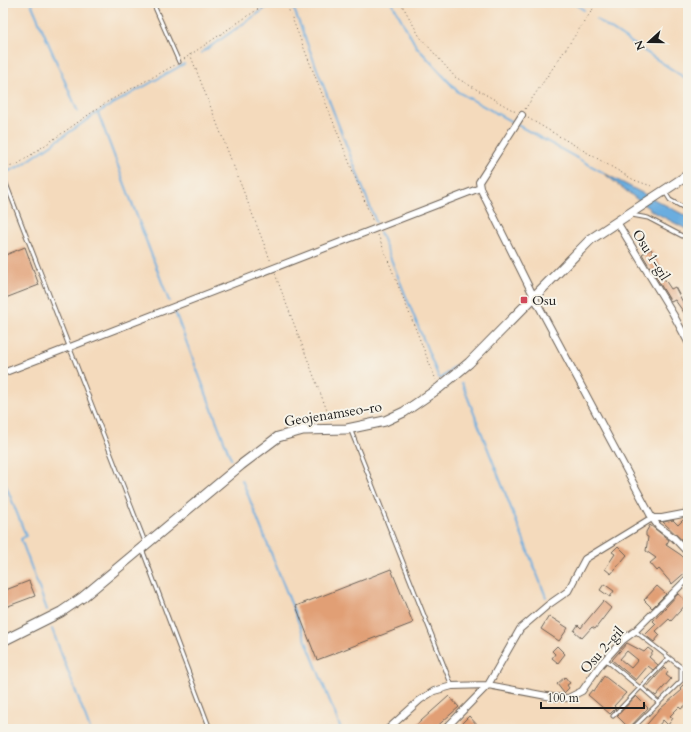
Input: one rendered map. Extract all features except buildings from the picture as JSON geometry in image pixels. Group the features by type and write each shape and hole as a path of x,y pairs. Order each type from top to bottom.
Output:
{"main road":[{"path":"664,190 688,175"},
{"name":"Geojenamseo-ro","path":"3,641 61,612 241,464 278,437 303,430 350,428 385,421 404,412 439,388 469,363 591,239 664,190"}],"street":[{"path":"522,115 480,182 480,188 534,297 652,518 658,526 674,538 688,553"},
{"path":"3,372 69,348 480,188"},
{"name":"Osu 1-gil","path":"616,222 673,314 688,342"},
{"path":"445,729 488,685 520,629 548,605 568,591 585,559 652,518 688,513"},
{"name":"Osu 2-gil","path":"388,729 420,700 434,691 452,686 488,685 552,697 568,698 582,691 605,659 688,578"}],"lane":[{"path":"153,3 179,62"},
{"path":"3,176 69,348 210,729"},
{"path":"664,190 670,200 688,210"},
{"path":"631,213 648,218 688,239"},
{"path":"350,428 452,686"},
{"path":"632,729 682,681 681,667 668,659 635,631"},
{"path":"605,659 659,703"},
{"path":"613,716 668,659"}],"path":[{"path":"3,169 18,164 107,102 179,62 267,3"},
{"path":"286,3 439,388"},
{"path":"522,115 597,3"},
{"path":"190,54 334,429"}],"water":[{"path":"602,172 688,217 688,230 652,211"}],"waterway":[{"path":"31,3 78,112"},
{"path":"392,3 416,46 458,92 604,173"},
{"path":"573,3 584,10"},
{"path":"292,4 376,222"},
{"path":"201,53 266,8"},
{"path":"596,19 688,80"},
{"path":"9,171 22,165 97,113 184,64"},
{"path":"98,113 169,301"},
{"path":"380,232 439,378 442,378 454,366"},
{"path":"175,312 231,459"},
{"path":"462,383 546,597"},
{"path":"3,478 26,536 21,539 47,610"},
{"path":"242,480 341,729"},
{"path":"52,629 90,729"}],"place":[{"name":"Osu","path":"524,300"}]}
